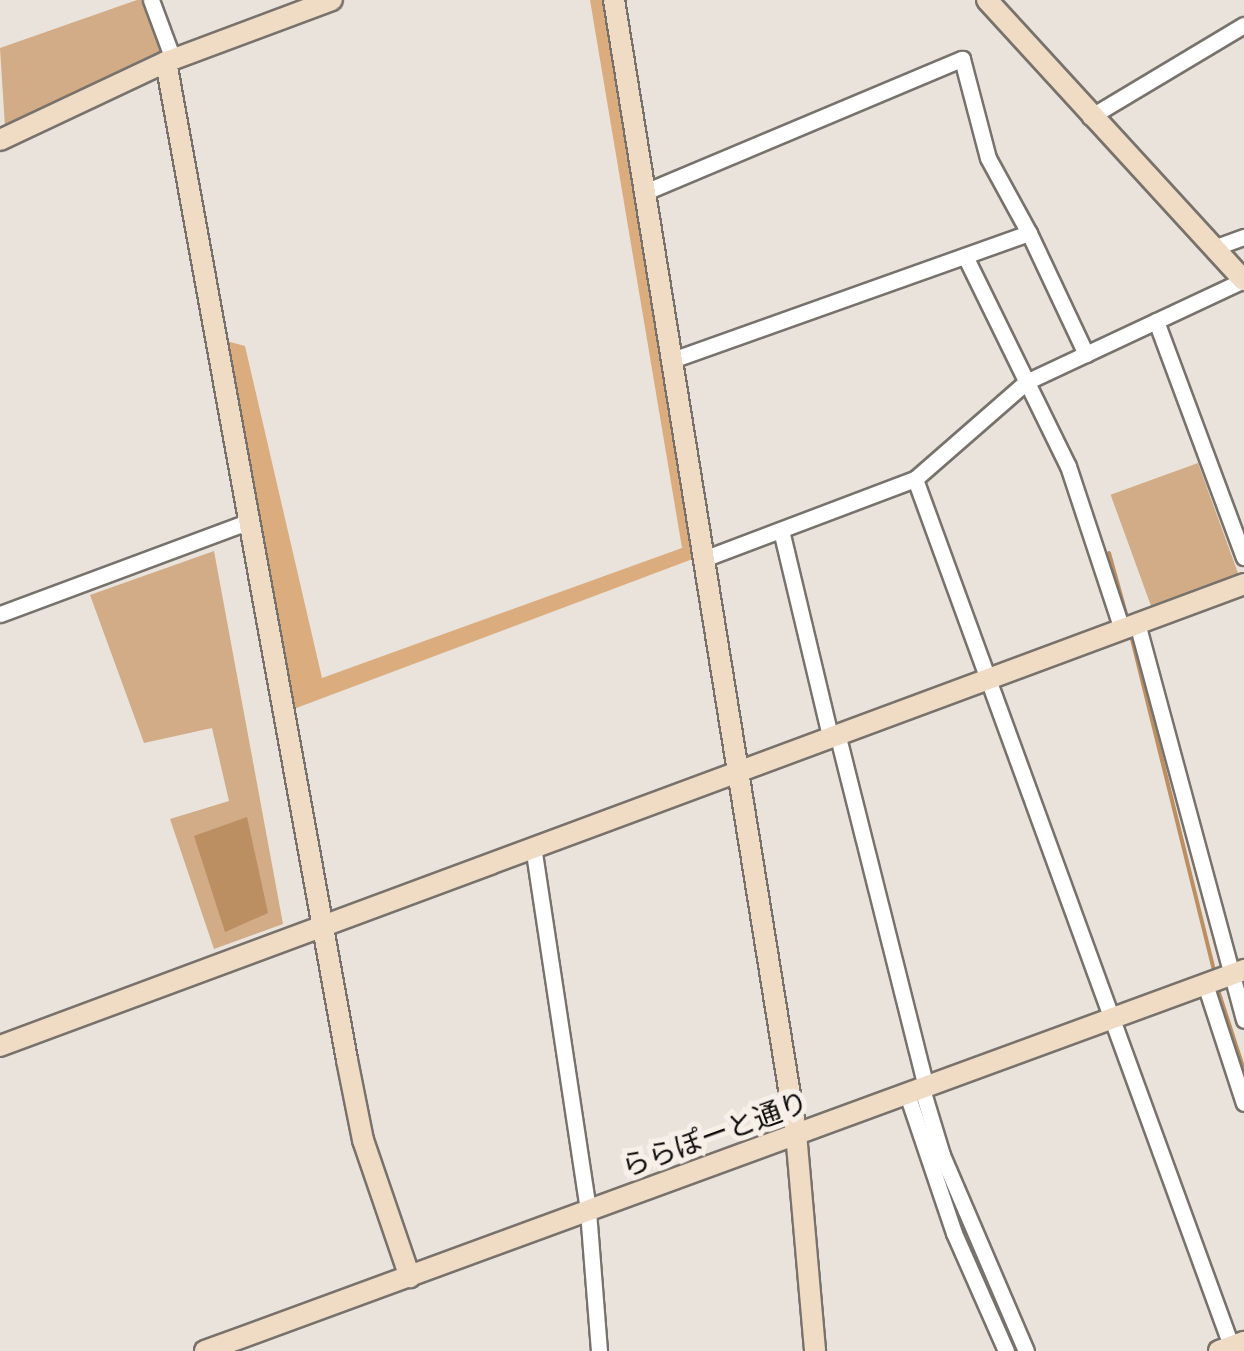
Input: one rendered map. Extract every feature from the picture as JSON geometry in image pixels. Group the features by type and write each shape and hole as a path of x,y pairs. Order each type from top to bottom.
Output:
{"street":[{"path":"151,0 170,61 248,522 363,1140 410,1277"},
{"path":"1,137 301,5 332,0"},
{"path":"614,0 796,1133 815,1351"},
{"path":"703,558 915,479 1026,382 1244,280 987,0"},
{"path":"1090,116 1244,25"},
{"path":"645,192 962,60 988,158 1029,233 1086,354"},
{"path":"672,360 1029,233"},
{"path":"1216,248 1244,237"},
{"path":"965,256 1096,536 1129,626 1237,972 1244,1020"},
{"path":"1156,321 1244,557"},
{"path":"915,479 1232,1348"},
{"path":"0,614 248,522"},
{"path":"782,530 954,1234 1006,1351"},
{"path":"0,1046 1244,584"},
{"path":"532,846 588,1212 599,1351"},
{"name":"ららぽーと通り","path":"205,1351 1237,972"},
{"path":"1205,984 1244,1103"},
{"path":"918,1090 942,1156 1026,1351"}],"shaded area":[{"path":"146,0 167,55 5,127 0,48"},
{"path":"590,0 613,0 698,557 291,710 223,340 245,346 322,678 682,548"},
{"path":"1198,463 1238,574 1151,606 1111,495"},
{"path":"214,551 283,924 214,949 170,819 229,801 212,728 144,743 90,595"},
{"path":"247,817 268,913 225,932 194,836"}],"waterway":[{"path":"1109,553 1128,621"},
{"path":"1131,635 1214,971"},
{"path":"1218,990 1244,1070"}]}
